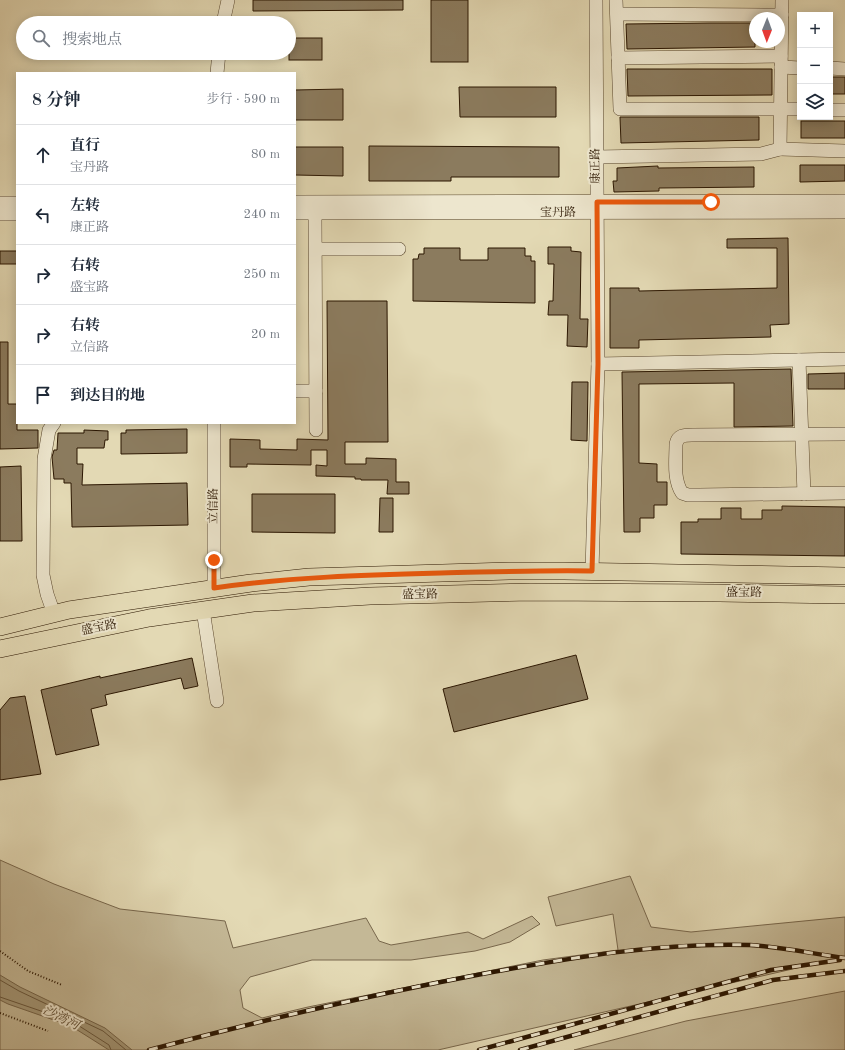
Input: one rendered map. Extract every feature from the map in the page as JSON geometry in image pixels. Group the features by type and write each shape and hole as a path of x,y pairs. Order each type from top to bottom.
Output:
{"main road":[{"name":"盛宝路","path":"0,627 69,610 214,588 309,577 509,571 592,571 845,576"},
{"name":"盛宝路","path":"0,649 142,620 253,603 354,597 507,593 711,593 845,595"}],"street":[{"path":"225,16 228,0"},
{"name":"康正路","path":"592,571 598,364 596,0"},
{"path":"616,0 620,108 797,109"},
{"path":"782,0 782,12"},
{"path":"617,14 749,15"},
{"path":"780,149 781,48"},
{"path":"618,58 781,62 797,67"},
{"path":"217,72 218,60"},
{"path":"833,68 845,69"},
{"path":"833,110 845,110"},
{"path":"596,157 761,154 780,149 845,151"},
{"name":"宝丹路","path":"296,213 845,201"},
{"path":"0,202 16,202"},
{"name":"宝丹路","path":"296,202 845,212"},
{"path":"315,213 316,430"},
{"path":"0,214 16,214"},
{"path":"316,249 399,249"},
{"path":"598,364 845,359"},
{"path":"799,360 803,434 804,494"},
{"path":"296,391 316,391"},
{"path":"53,424 50,430 44,459 43,575 47,594 54,614"},
{"name":"立信路","path":"214,424 214,588"},
{"path":"845,434 681,436 677,440 676,444 677,486 682,493 688,495 845,493"},
{"path":"203,610 217,701"}],"path":[{"path":"0,951 28,971 62,985"},
{"path":"0,1013 48,1031"}],"shaded area":[{"path":"0,860 54,884 120,909 225,921 233,948 366,918 379,941 391,945 468,932 483,939 532,916 540,924 510,942 475,951 411,960 312,960 250,977 240,990 243,1008 262,1018 308,1007 543,960 618,950 613,914 556,926 548,897 630,876 651,927 691,932 845,917 845,957 438,1050 0,1050"},
{"path":"845,991 845,1050 574,1050 686,1021"}],"water":[{"name":"沙湾河","path":"0,975 20,987 105,1028 132,1050 109,1050 71,1026 0,1000"}],"building":[{"path":"253,0 403,0 403,10 253,11"},
{"path":"431,0 468,0 468,62 431,62"},
{"path":"749,23 749,47 627,49 626,24"},
{"path":"296,38 322,38 322,60 296,60"},
{"path":"627,69 772,69 772,95 628,96"},
{"path":"833,77 845,77 845,94 833,94"},
{"path":"459,87 556,87 556,117 460,117"},
{"path":"343,89 343,120 296,120 296,90"},
{"path":"620,117 759,117 759,140 621,143"},
{"path":"801,121 845,121 845,138 801,138"},
{"path":"369,146 559,147 559,177 451,177 451,181 369,181"},
{"path":"296,147 343,147 343,176 296,175"},
{"path":"800,165 845,165 845,181 800,182"},
{"path":"658,166 658,168 754,167 754,187 659,188 659,191 614,192 613,181 617,181 617,168"},
{"path":"788,238 789,324 770,325 771,337 639,340 639,348 610,348 610,288 639,288 639,291 777,288 777,248 727,248 727,239"},
{"path":"548,247 571,247 571,251 581,252 580,319 588,319 587,347 567,346 568,315 548,315 549,301 553,301 554,264 548,264"},
{"path":"424,248 460,248 460,260 488,260 488,248 525,248 525,256 531,256 531,261 535,261 535,303 413,301 413,259 418,259 419,254 424,254"},
{"path":"0,251 16,251 16,264 0,264"},
{"path":"327,301 387,301 388,442 345,442 345,464 366,464 366,458 396,459 396,482 409,482 409,494 387,494 388,480 361,480 355,479 355,477 316,476 316,465 327,466 327,450 311,450 311,465 247,464 247,467 230,467 230,439 260,440 260,449 297,450 297,439 328,440"},
{"path":"0,342 8,342 8,404 16,404 17,430 38,430 38,448 0,449"},
{"path":"791,369 793,426 734,427 734,383 639,384 639,463 657,464 657,482 667,482 667,505 654,505 654,518 640,518 640,532 624,532 622,372"},
{"path":"845,373 845,389 808,389 808,374"},
{"path":"572,382 588,382 587,441 571,440"},
{"path":"187,429 187,453 121,454 121,433 126,433 126,430"},
{"path":"84,430 108,431 108,440 105,440 104,448 77,448 77,464 83,464 82,485 187,483 188,525 72,527 71,483 64,483 64,479 54,479 52,457 54,450 57,450 58,433 84,433"},
{"path":"21,466 22,541 0,541 0,467"},
{"path":"252,494 335,494 335,533 252,532"},
{"path":"380,498 393,498 393,532 379,532"},
{"path":"782,506 845,507 845,556 681,554 681,522 698,522 698,519 721,519 721,508 741,508 741,519 762,519 762,510 782,510"},
{"path":"576,655 588,699 454,732 443,689"},
{"path":"192,658 198,686 184,689 181,678 105,695 107,705 91,709 99,745 56,755 41,690 100,676 100,678"},
{"path":"25,696 41,774 0,780 0,710 10,698"}],"railway":[{"path":"149,1050 273,1019 440,982 615,952 683,946 750,945 845,958"},
{"path":"479,1050 771,970 840,960"},
{"path":"520,1050 773,980 845,971"}],"route":[{"path":"214,560 214,588 309,577 509,571 592,571 598,364 597,202 711,202"}]}
